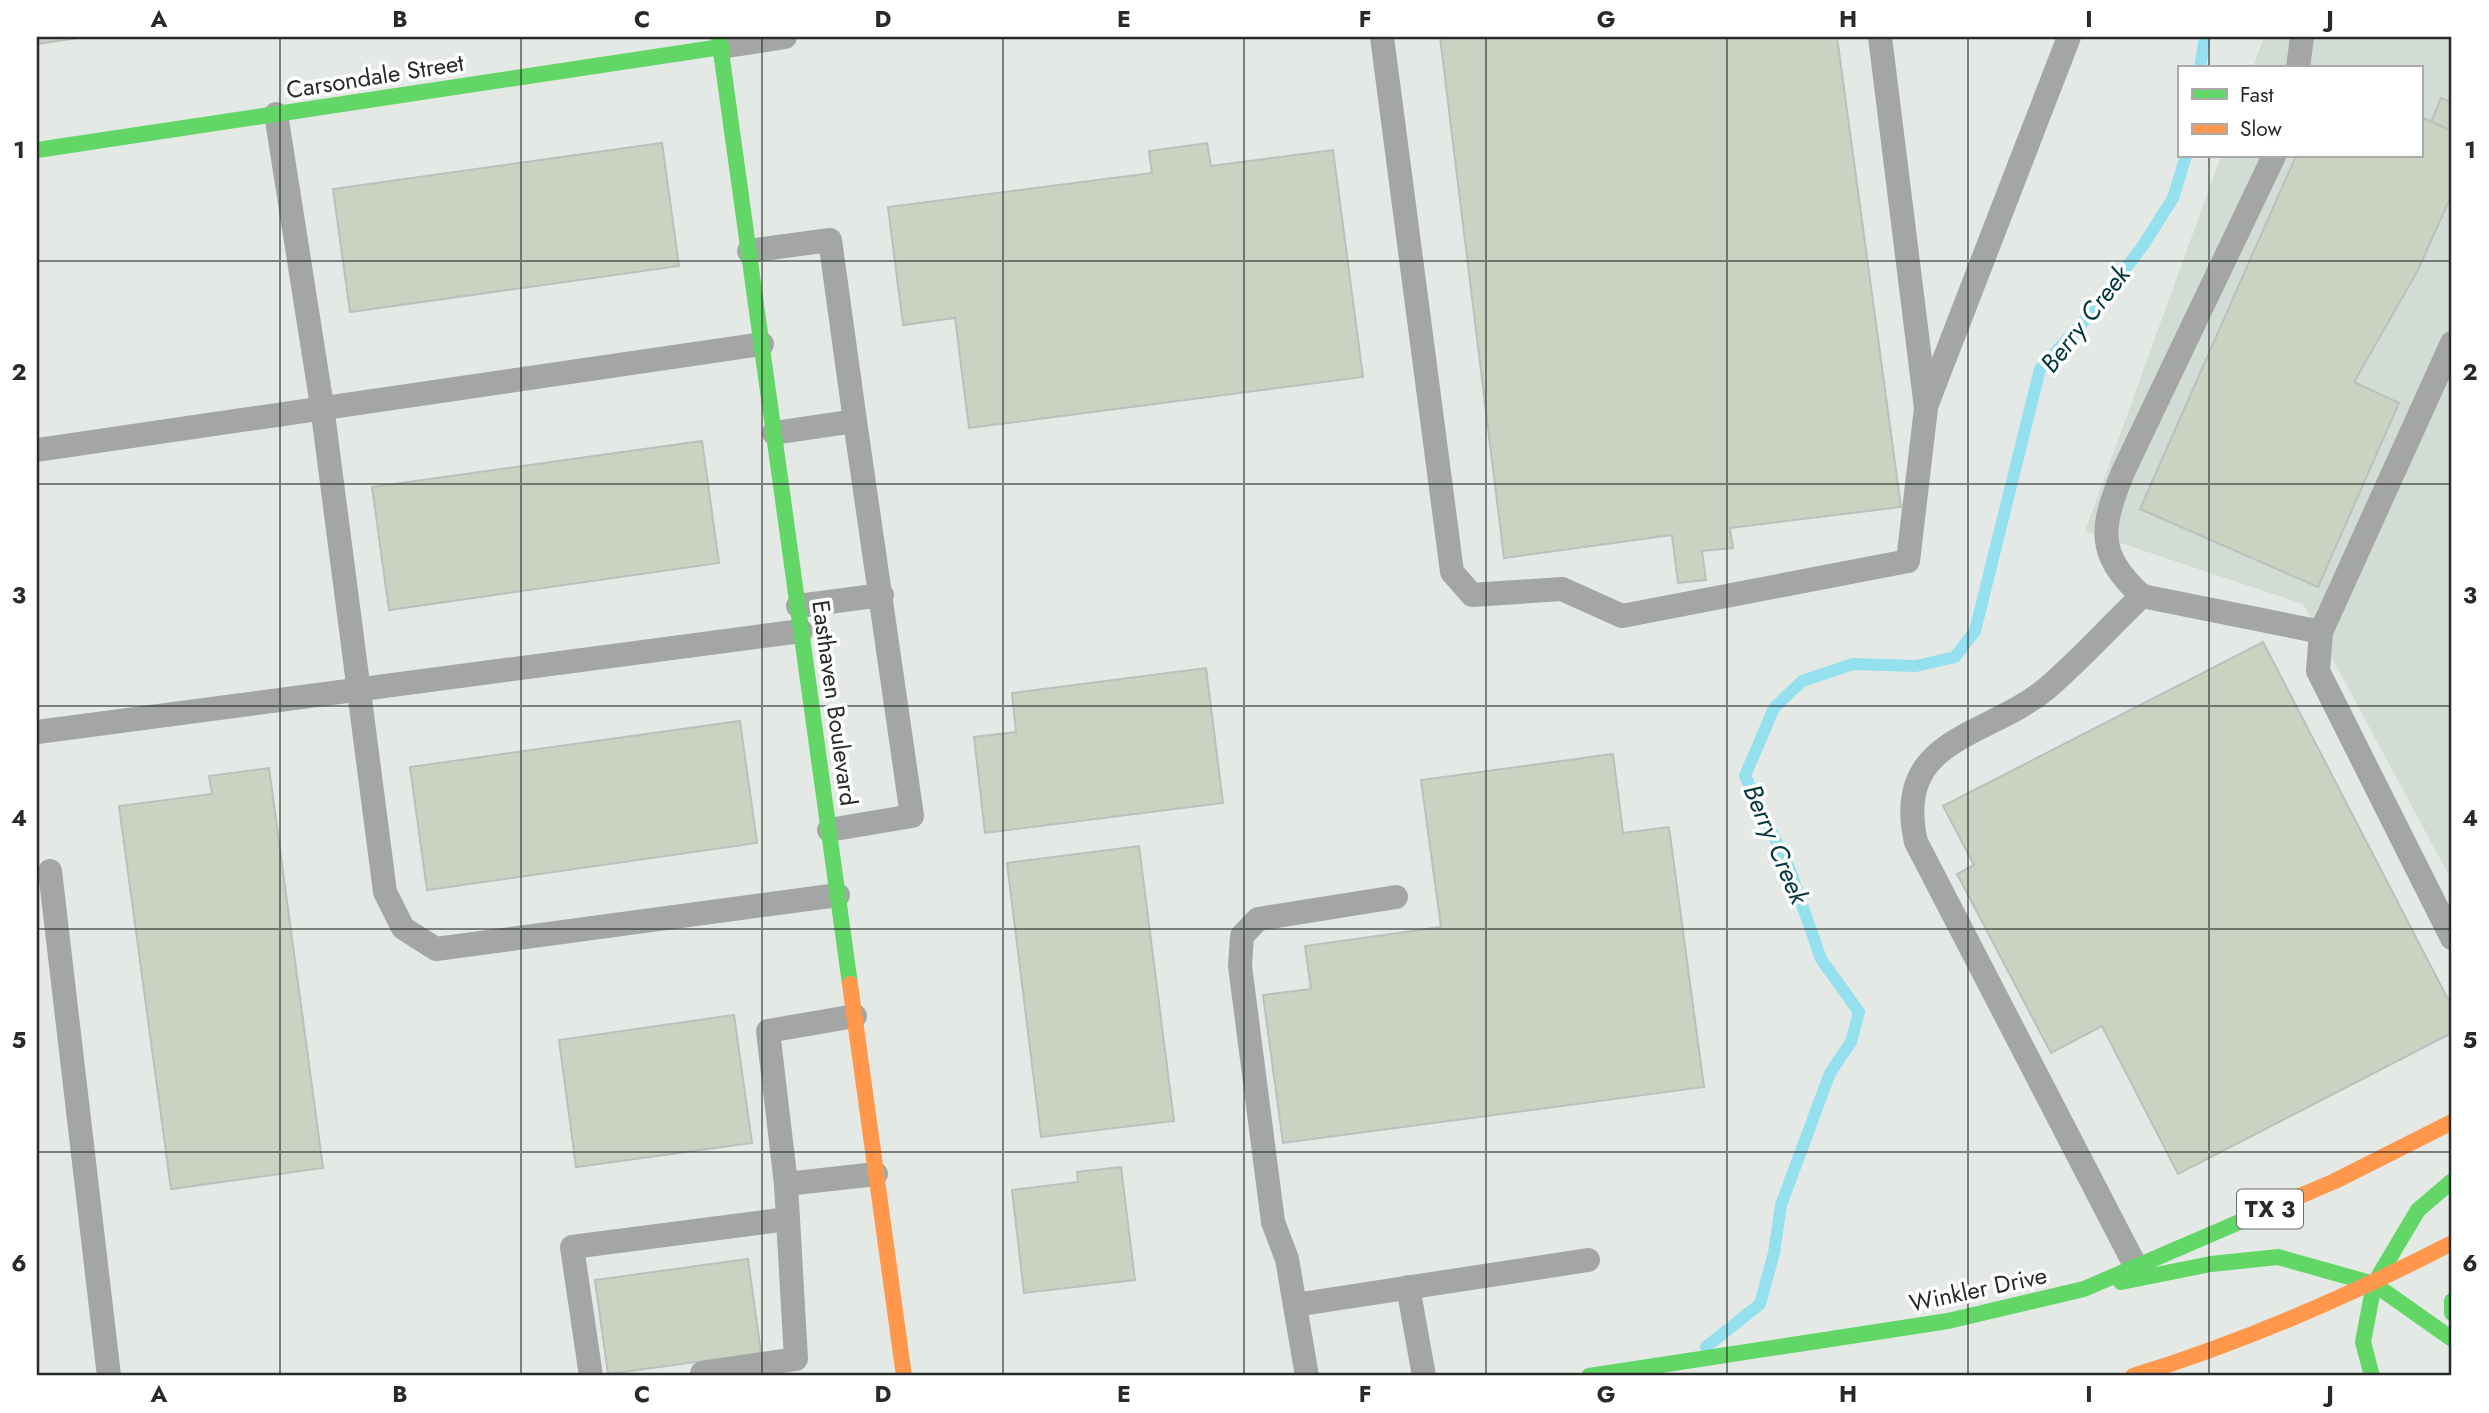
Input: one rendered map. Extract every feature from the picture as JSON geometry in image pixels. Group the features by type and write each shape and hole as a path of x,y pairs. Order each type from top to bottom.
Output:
{"street":[{"name":"Carsondale Street","path":"37,150 720,42"},
{"name":"Easthaven Boulevard","path":"720,42 904,1376"},
{"name":"TX 3","path":"2084,1289 2335,1181 2452,1122"},
{"path":"2372,1376 2363,1342 2374,1284 2418,1210 2452,1181"},
{"path":"2133,1376 2206,1356 2374,1284 2452,1243"},
{"name":"Winkler Drive","path":"1589,1376 1809,1345 1948,1321 2084,1289 2211,1264 2278,1257 2374,1284 2452,1339"},
{"path":"2452,1301 2452,1313"}],"lane":[{"path":"720,42 785,37"},
{"path":"1382,37 1452,572 1472,595 1562,589 1622,616 1908,561 1926,408 1880,37"},
{"path":"1926,408 2069,37"},
{"path":"2298,66 2302,37"},
{"path":"276,114 323,406 384,892 403,928 436,949 838,895"},
{"path":"2273,158 2123,472 2106,513 2105,541 2111,561 2120,576 2142,596 2321,632"},
{"path":"749,251 830,240 882,595 912,816 829,830"},
{"path":"2452,343 2321,632 2318,671 2452,937"},
{"path":"37,450 323,406 762,344"},
{"path":"774,433 855,421"},
{"path":"798,606 882,595"},
{"path":"2136,1267 1916,842 1911,821 1915,789 1935,754 2045,690 2142,596"},
{"path":"37,732 802,632"},
{"path":"50,871 109,1376"},
{"path":"1307,1376 1287,1259 1273,1222 1262,1152 1240,966 1242,936 1258,919 1396,897"},
{"path":"696,1375 796,1359 786,1184 768,1031 855,1016"},
{"path":"786,1184 877,1174"},
{"path":"590,1376 572,1247 788,1219"},
{"path":"1295,1305 1588,1260"},
{"path":"1408,1287 1424,1376"}],"shaded area":[{"path":"2264,37 2452,37 2452,881 2303,604 2085,531 2220,158 2422,158 2422,66 2254,66"}],"building":[{"path":"37,37 84,37 37,44"},
{"path":"1440,37 1837,37 1901,507 1730,528 1733,548 1702,551 1706,580 1678,583 1672,535 1504,558"},
{"path":"2441,98 2452,103 2452,131 2431,122"},
{"path":"2422,117 2452,131 2452,194 2418,270 2354,382 2399,403 2318,587 2140,509 2295,158 2422,158"},
{"path":"662,143 679,266 350,312 333,189"},
{"path":"1207,143 1211,166 1333,150 1363,377 969,428 955,318 903,325 888,207 1152,173 1149,151"},
{"path":"702,441 719,563 389,610 372,487"},
{"path":"2263,642 2452,1007 2452,1033 2178,1174 2102,1026 2051,1053 1957,874 1974,865 1943,806"},
{"path":"1206,668 1223,803 985,833 974,737 1016,732 1012,693"},
{"path":"740,721 757,843 427,890 410,767"},
{"path":"1613,754 1623,833 1669,827 1704,1087 1283,1143 1263,995 1311,989 1305,946 1441,927 1421,780"},
{"path":"269,768 323,1168 171,1189 119,806 212,794 209,776"},
{"path":"1139,846 1174,1121 1041,1137 1007,863"},
{"path":"734,1015 752,1143 576,1167 559,1040"},
{"path":"1121,1167 1135,1280 1024,1293 1012,1190 1078,1182 1077,1172"},
{"path":"748,1259 761,1353 608,1374 595,1280"}],"waterway":[{"name":"Berry Creek","path":"2200,66 2205,37"},
{"name":"Berry Creek","path":"1706,1347 1760,1304 1774,1253 1781,1205 1830,1073 1851,1042 1859,1012 1821,959 1790,870 1745,776 1774,708 1802,681 1853,664 1916,666 1955,657 1975,631 2040,369 2096,308 2144,244 2173,198 2185,158"}],"traffic: fast":[{"path":"719,37 850,984"},
{"path":"37,150 721,47"},
{"path":"2372,1376 2363,1342 2374,1284 2418,1210 2452,1181"},
{"path":"1589,1376 1948,1321 2084,1289 2244,1220"},
{"path":"2121,1282 2211,1264 2278,1257 2374,1284 2452,1339"},
{"path":"2452,1301 2452,1313"}],"traffic: slow":[{"path":"850,984 904,1376"},
{"path":"2244,1220 2335,1181 2452,1122"},
{"path":"2133,1376 2295,1317 2452,1243"}]}
